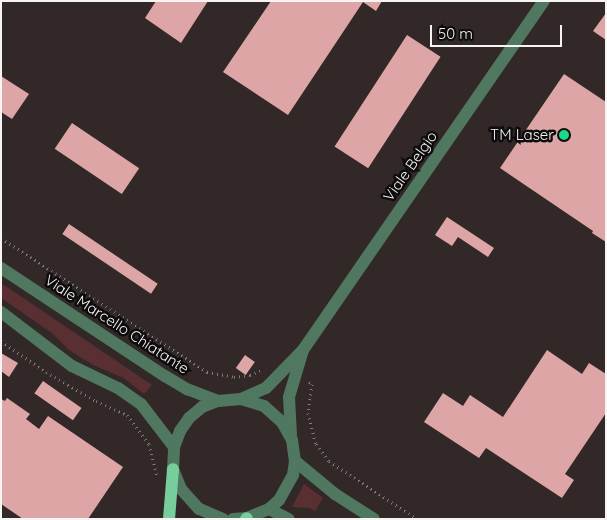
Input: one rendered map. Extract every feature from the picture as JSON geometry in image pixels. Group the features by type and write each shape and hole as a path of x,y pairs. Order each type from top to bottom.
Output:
{"main road":[{"path":"169,519 174,469"}],"street":[{"name":"Viale Belgio","path":"241,399 266,388 303,350 544,1"},
{"name":"Viale Marcello Chiatante","path":"1,268 187,389 218,401"},
{"path":"1,312 72,366 118,388 141,404 174,447"},
{"name":"Viale Belgio","path":"292,440 289,397 303,350"},
{"name":"Viale Marcello Chiatante","path":"223,519 199,509 181,489 174,469 174,447 180,431 189,418 202,407 218,401 241,399 264,406 282,422 292,440 295,461 288,488 269,509 247,519 232,519"},
{"path":"295,461 336,494 374,519"},
{"path":"269,509 289,519"}],"path":[{"path":"1,238 176,354 207,372 234,377 250,375 264,368"},
{"path":"1,341 46,372 127,415 149,444 158,481"},
{"path":"297,374 312,384 308,413 316,444 329,461 417,519"}],"shaded area":[{"path":"1,1 606,1 606,519 1,519"},
{"path":"1,283 152,385 144,394 124,378 93,365 69,350 52,333 1,298"},
{"path":"304,484 323,498 315,511 309,508 292,507"}],"building":[{"path":"156,1 208,1 181,43 145,18"},
{"path":"271,1 382,1 376,11 363,2 288,115 223,72"},
{"path":"606,13 606,40 593,31"},
{"path":"407,35 441,57 368,168 335,147"},
{"name":"TM Laser","path":"564,74 606,102 606,242 592,233 593,231 500,168"},
{"path":"1,76 29,94 12,119 1,112"},
{"path":"72,123 139,168 122,194 55,149"},
{"path":"447,217 494,248 488,257 458,237 452,246 435,235"},
{"path":"69,224 158,284 151,294 62,234"},
{"path":"547,350 582,374 589,363 606,374 606,413 565,474 574,480 562,498 486,448 479,458 424,422 443,393 463,406 470,395 503,417"},
{"path":"1,353 18,363 9,377 1,371"},
{"path":"245,355 255,362 246,375 236,368"},
{"path":"43,381 82,408 73,420 34,393"},
{"path":"7,398 30,414 26,419 39,429 48,416 123,467 88,519 23,519 1,504 1,399 5,401"}],"place":[{"name":"TM Laser","path":"564,135"}]}
